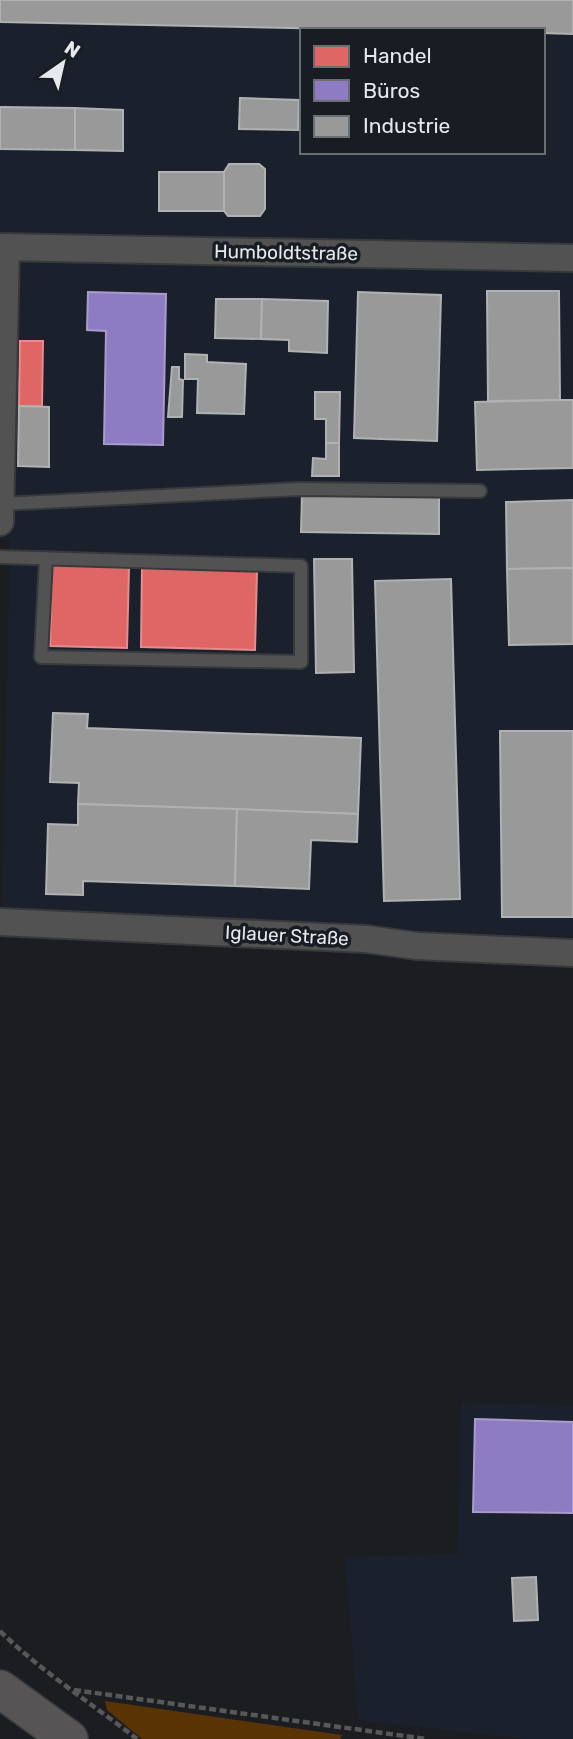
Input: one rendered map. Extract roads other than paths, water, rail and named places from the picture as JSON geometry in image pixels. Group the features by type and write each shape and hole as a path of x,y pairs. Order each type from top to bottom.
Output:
{"main road":[{"path":"0,1689 69,1739"}],"street":[{"name":"Humboldtstraße","path":"3,247 573,258"},
{"path":"0,522 3,247"},
{"name":"Iglauer Straße","path":"0,922 366,939 417,946 573,953"}],"lane":[{"path":"1,504 299,489 480,491"},
{"path":"0,557 46,558 301,566 300,662 41,657 46,558"}]}
